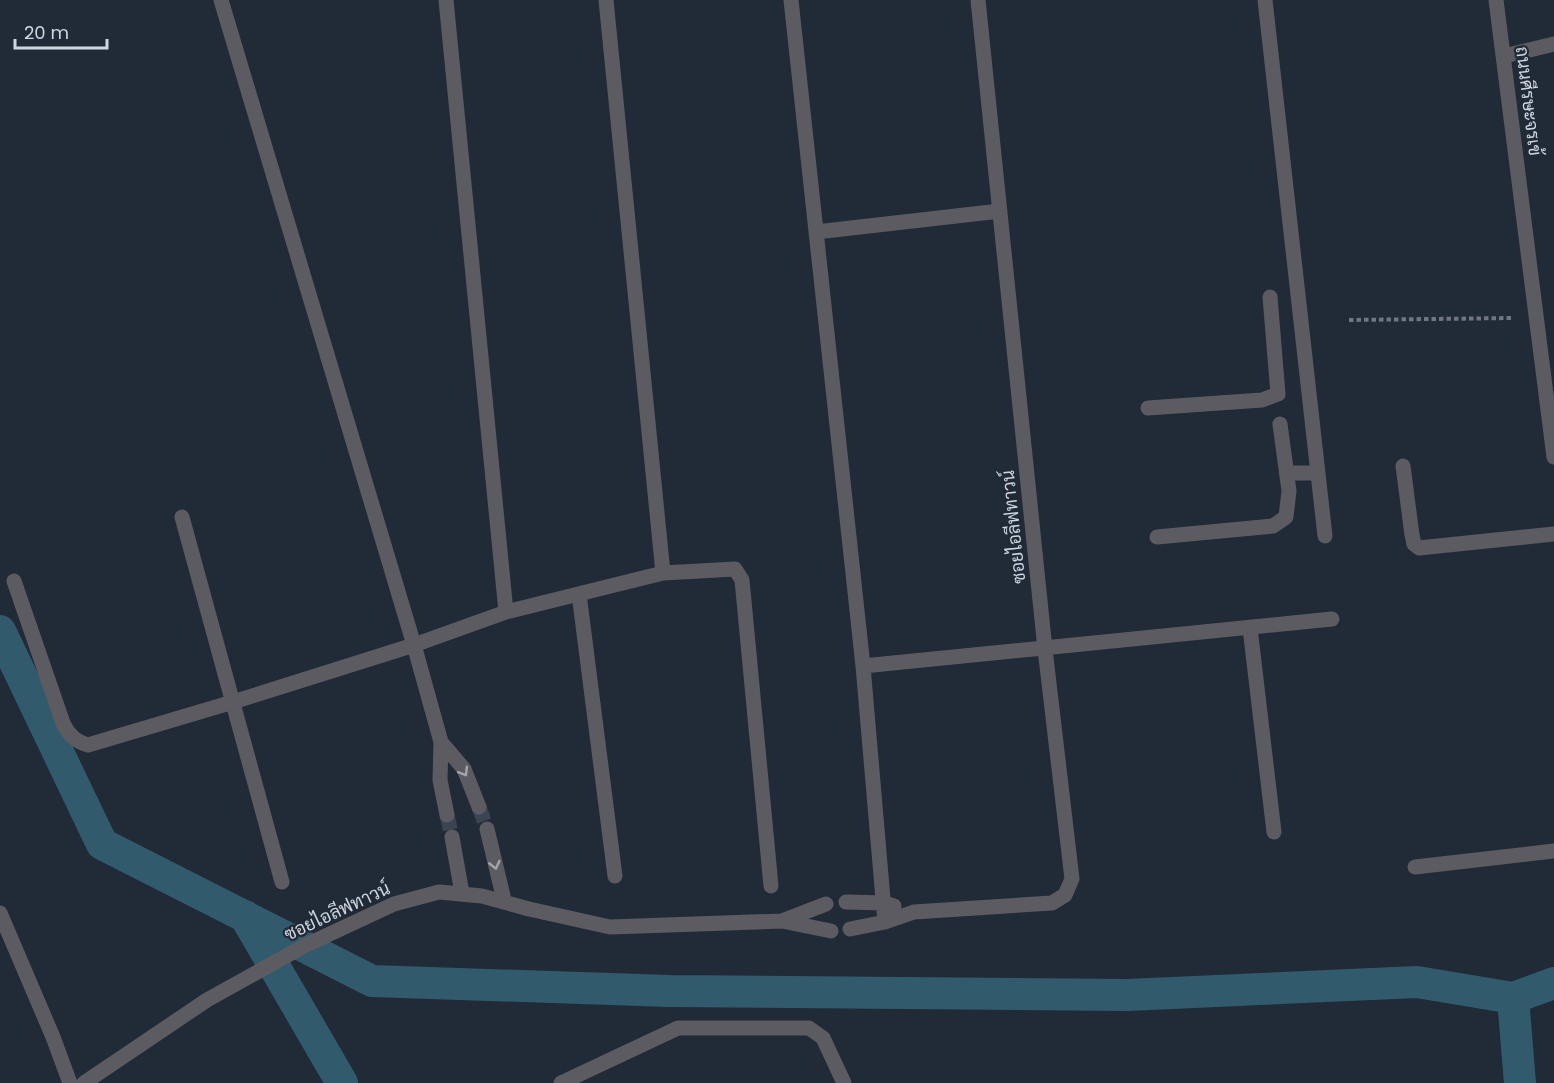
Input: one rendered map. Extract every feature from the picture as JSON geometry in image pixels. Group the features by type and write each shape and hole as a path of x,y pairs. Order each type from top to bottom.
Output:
{"street":[{"path":"221,0 441,742 440,780 447,815"},
{"path":"446,0 506,612"},
{"path":"606,0 663,573"},
{"path":"791,0 863,666 885,922"},
{"name":"ซอยไอลีฟทาวน์","path":"850,929 885,922 914,912 1052,903 1065,895 1072,879 1045,649 978,0"},
{"path":"1265,0 1325,536"},
{"name":"ถนนศีรษะจรเข้","path":"1496,0 1554,457"},
{"path":"1504,56 1554,44"},
{"path":"816,232 1000,212"},
{"path":"1148,408 1262,400 1278,394 1270,297"},
{"path":"1275,344 1303,343"},
{"path":"1156,537 1273,526 1286,517 1289,490 1280,424"},
{"path":"1403,466 1412,535 1414,544 1419,548 1554,534"},
{"path":"1287,473 1318,473"},
{"path":"182,516 282,882"},
{"path":"14,581 63,723 69,734 88,745 414,645 506,612 663,573 733,569 742,580 771,886"},
{"path":"579,594 615,876"},
{"path":"863,666 1332,619"},
{"path":"1250,627 1274,832"},
{"path":"441,742 464,769 479,807"},
{"path":"487,829 504,900"},
{"path":"452,837 462,893"},
{"path":"1415,867 1554,851"},
{"name":"ซอยไอลีฟทาวน์","path":"84,1083 207,1000 304,946 394,904 439,892 462,893 504,900 529,909 610,927 782,921 831,931"},
{"name":"ซอยไอลีฟทาวน์","path":"846,903 884,903 914,912"},
{"name":"ซอยไอลีฟทาวน์","path":"782,921 826,904"},
{"path":"0,913 70,1083"},
{"path":"561,1083 678,1028 809,1028 823,1038 843,1083"}],"path":[{"path":"1348,320 1537,317"}],"waterway":[{"path":"0,631 102,844 372,981 669,991 1127,995 1417,982 1513,998"},
{"path":"245,916 342,1083"},
{"path":"1520,1083 1513,998 1554,983"}],"tunnel":[{"path":"479,807 487,829"},
{"path":"447,815 452,837"}]}
